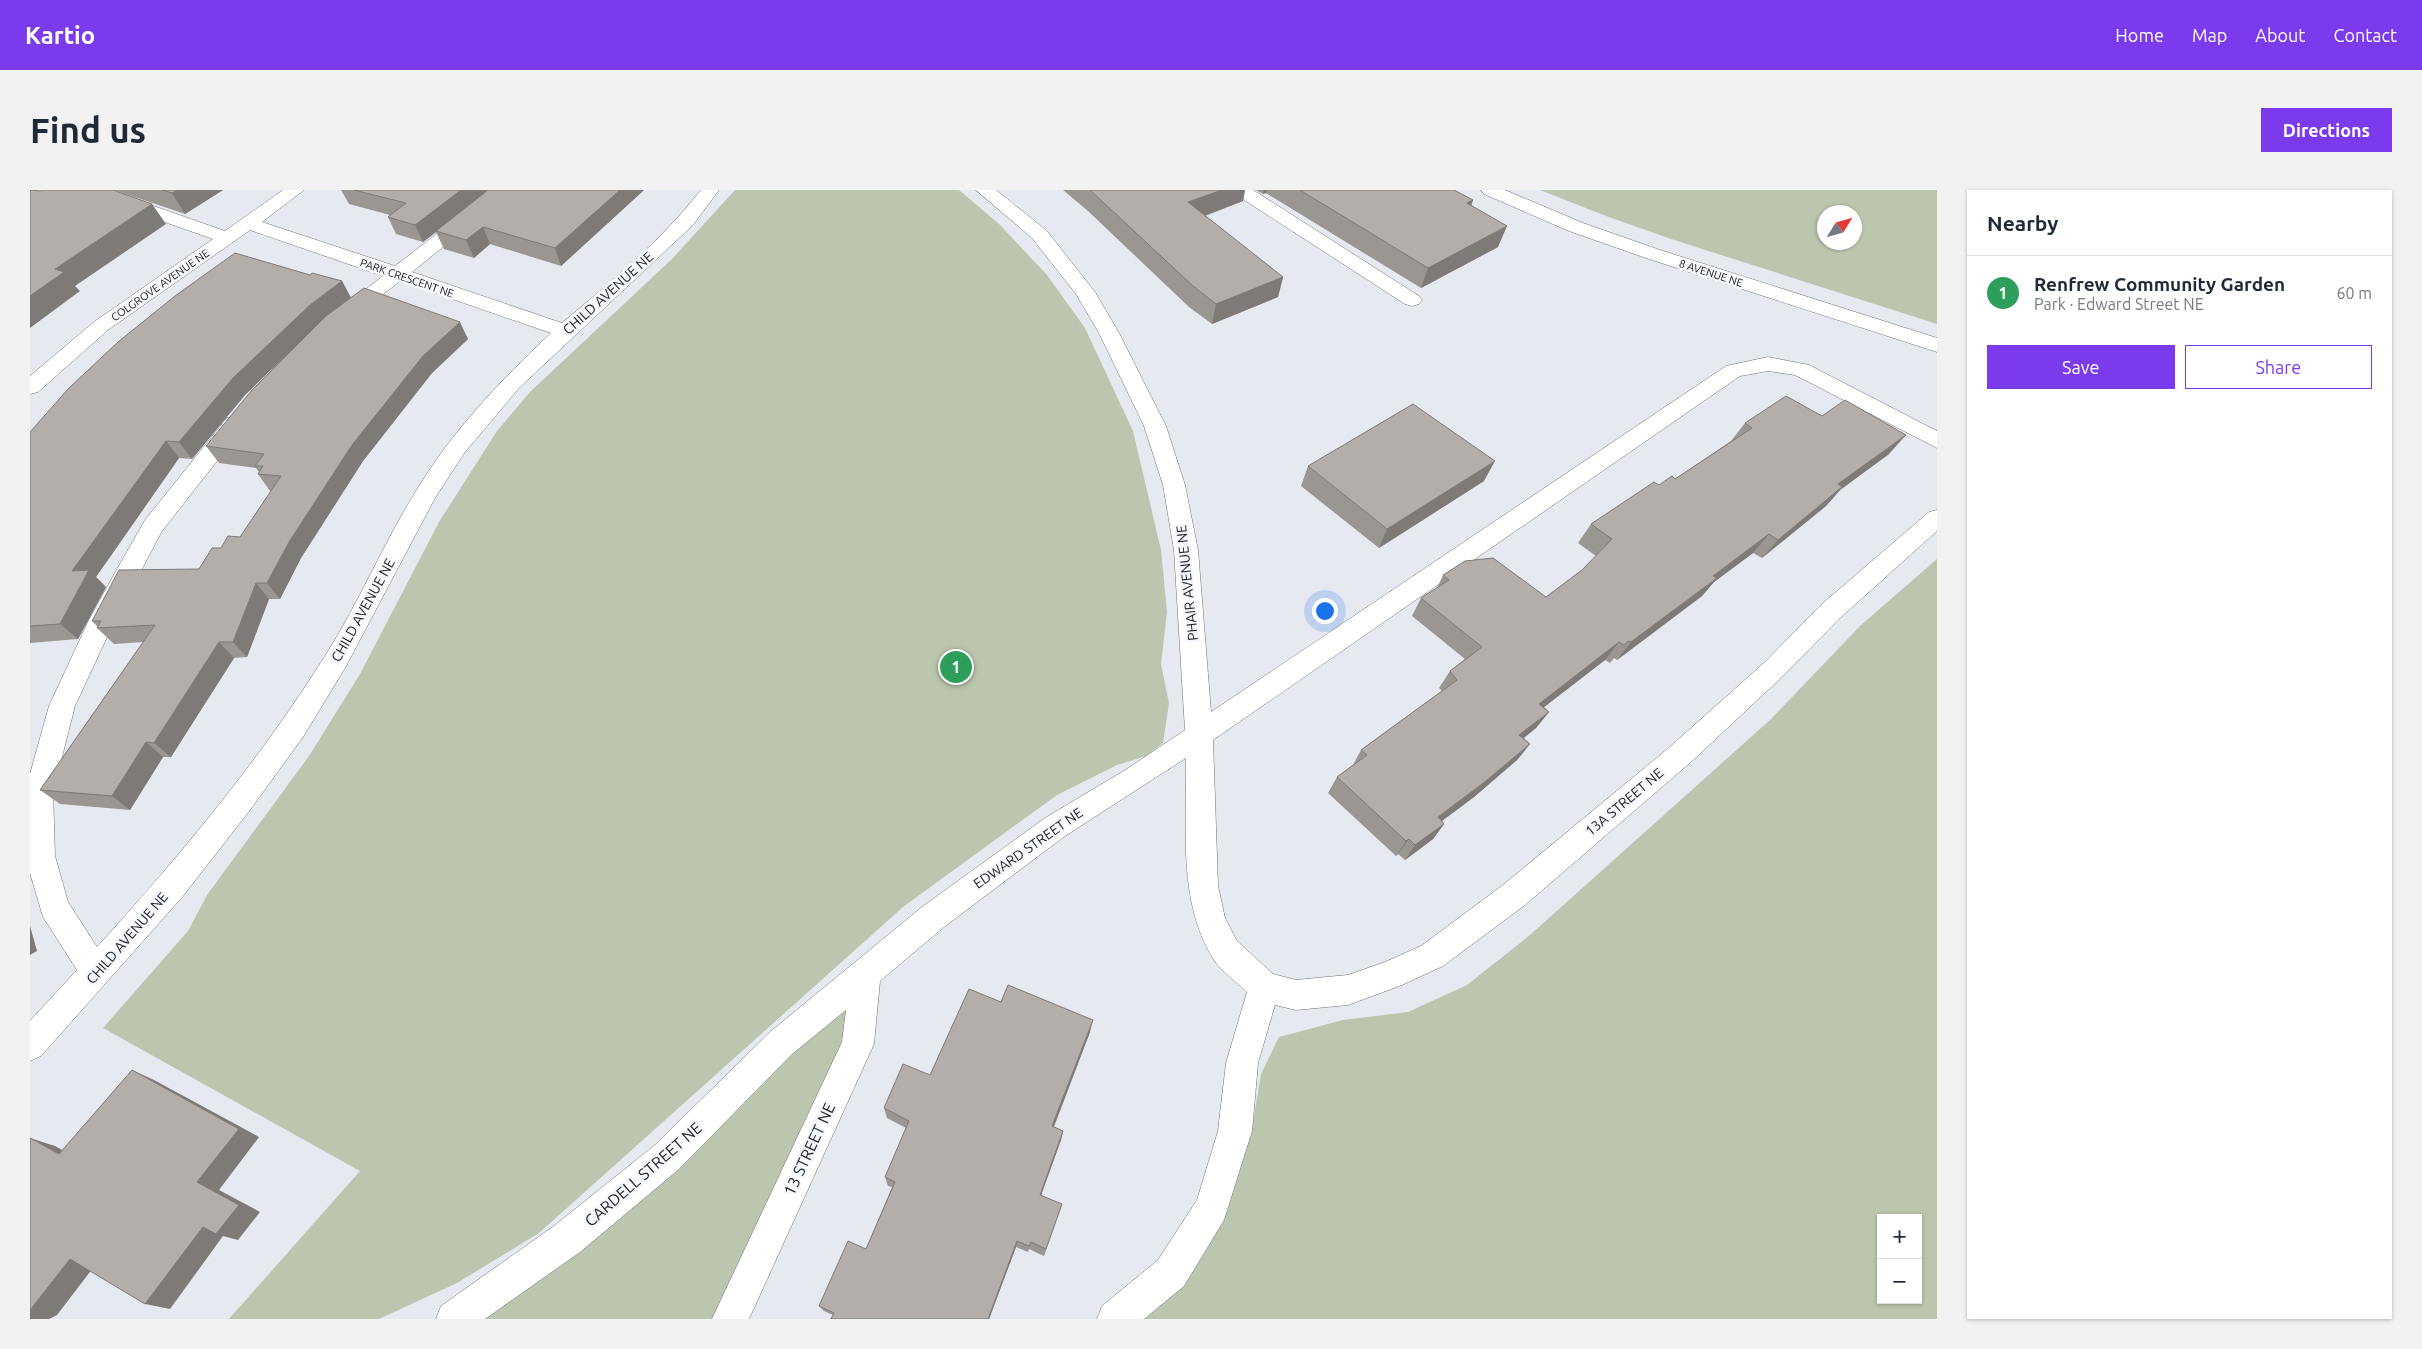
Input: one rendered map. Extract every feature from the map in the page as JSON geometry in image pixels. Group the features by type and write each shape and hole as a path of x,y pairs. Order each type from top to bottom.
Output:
{"street":[{"path":"91,190 228,238"},
{"name":"COLGROVE AVENUE NE","path":"30,387 102,326 295,190"},
{"path":"328,328 505,190"},
{"name":"CHILD AVENUE NE","path":"30,1045 96,974 172,886 240,802 293,729 336,661 425,495 457,447 511,383 565,331 621,284 686,221 710,190"},
{"name":"PHAIR AVENUE NE","path":"985,190 1039,234 1085,292 1109,333 1155,426 1174,485 1186,550 1200,734 1203,886 1210,920 1226,951 1264,987"},
{"path":"1241,190 1412,300"},
{"name":"8 AVENUE NE","path":"1490,190 1576,227 1652,254 1937,345"},
{"name":"PARK CRESCENT NE","path":"248,223 565,331"},
{"name":"EDWARD STREET NE","path":"865,973 932,917 1055,827 1136,777 1200,734 1733,371 1747,366 1780,363 1802,370 1937,440"},
{"path":"96,974 54,907 40,856 38,792 62,706 102,620 132,563 153,526 248,408"},
{"name":"13A STREET NE","path":"1264,987 1296,995 1348,990 1391,975 1432,956 1514,895 1681,754 1768,676 1831,611 1937,518"},
{"name":"CARDELL STREET NE","path":"454,1319 567,1239 667,1157 781,1043 865,973"},
{"name":"13 STREET NE","path":"730,1319 858,1044 865,973"},
{"path":"1115,1319 1171,1273 1212,1208 1235,1132 1242,1063 1264,987"}],"green space":[{"path":"735,190 959,190 999,224 1047,275 1085,328 1133,431 1161,550 1167,612 1161,664 1169,703 1163,743 1146,756 1117,765 1057,795 903,907 539,1233 457,1283 379,1319 229,1319 360,1171 103,1028 188,931 207,895 309,756 360,674 439,522 497,431 531,391 672,259"},
{"path":"1540,190 1937,190 1937,324 1671,239"},
{"path":"1937,559 1937,1319 1144,1319 1194,1270 1228,1201 1251,1134 1261,1074 1279,1037 1343,1020 1408,1012 1467,985 1530,935 1771,719 1860,626"},
{"path":"865,973 858,1044 730,1319 454,1319"}],"building":[{"path":"30,190 113,190 152,204 55,269 64,272 30,296"},
{"path":"162,190 177,190 172,193"},
{"path":"354,190 461,190 415,225 388,217 406,203"},
{"path":"488,190 620,190 555,248 483,227 466,240 436,231"},
{"path":"1090,190 1222,190 1188,202 1283,277 1216,304 1193,286"},
{"path":"1300,190 1454,190 1473,200 1467,203 1507,226 1428,268"},
{"path":"235,253 310,275 312,273 342,281 310,305 233,378 179,442 166,441 72,571 89,570 60,624 30,626 30,432 69,388 118,342 175,296"},
{"path":"364,288 460,322 423,356 352,445 289,542 267,583 256,583 233,642 219,642 154,743 146,742 112,796 40,790 155,625 97,628 101,621 92,621 119,570 199,569 212,548 221,548 228,536 240,537 281,476 258,474 263,466 255,466 264,454 206,446 252,390 326,316"},
{"path":"1786,396 1822,416 1845,400 1906,435 1838,484 1842,487 1778,540 1769,534 1713,576 1717,578 1631,642 1628,641 1624,645 1619,642 1539,704 1549,712 1519,735 1530,744 1486,781 1438,817 1444,824 1415,845 1409,839 1406,841 1337,777 1367,755 1361,750 1457,680 1450,671 1482,647 1421,598 1449,580 1443,575 1465,561 1493,558 1546,597 1582,570 1612,539 1591,524 1654,482 1659,485 1672,476 1675,479 1752,428 1745,423"},
{"path":"1413,404 1495,461 1387,529 1308,466"},
{"path":"1008,985 1093,1020 1052,1126 1063,1131 1040,1195 1062,1204 1046,1249 1031,1242 1029,1246 1017,1241 988,1319 831,1319 834,1313 819,1306 848,1241 866,1249 895,1182 885,1177 909,1121 884,1108 903,1064 930,1075 969,989 1001,1002"},
{"path":"132,1070 239,1129 197,1182 239,1205 216,1234 203,1227 145,1304 70,1259 30,1310 30,1138 59,1154"}],"place":[{"name":"Renfrew Community Garden","path":"956,667"}]}
